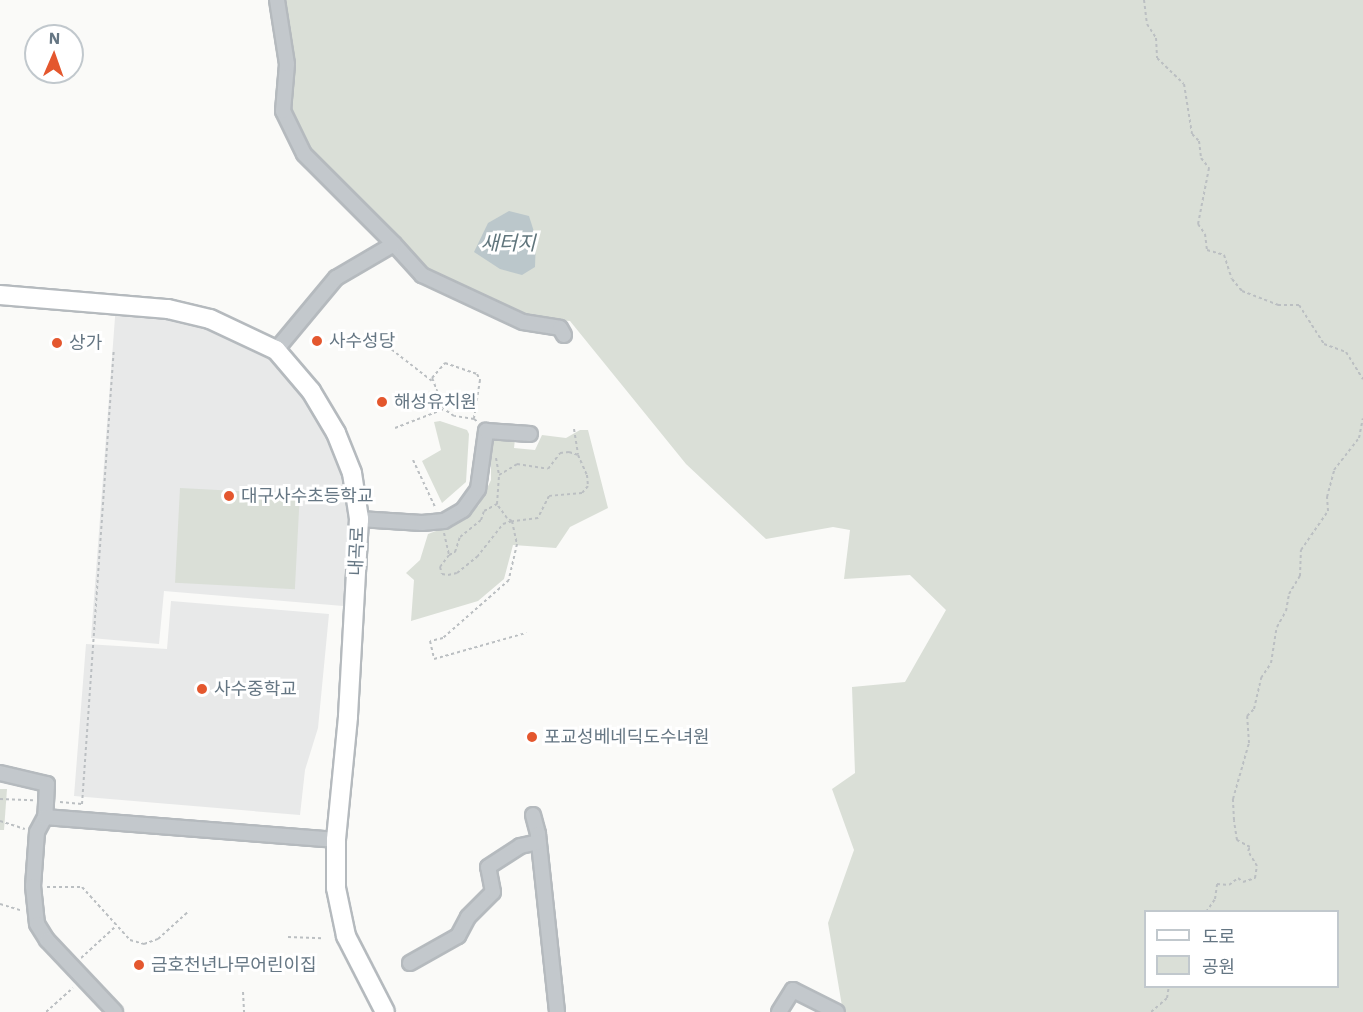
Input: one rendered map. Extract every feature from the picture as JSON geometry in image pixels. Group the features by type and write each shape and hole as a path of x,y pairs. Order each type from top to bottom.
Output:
{"main road":[{"name":"내곡로","path":"0,295 168,309 210,319 276,350 311,391 336,433 352,473 359,519 348,717 336,840 336,888 346,936 386,1012"}],"street":[{"path":"277,0 287,64 283,111 304,154 422,275 523,322 560,328 564,334"},
{"path":"276,350 336,278 394,244"},
{"path":"359,519 433,523 463,510 482,477 486,431 530,434"},
{"path":"0,773 47,784 45,817 37,832 33,898 37,924 47,940 115,1012"},
{"path":"532,815 539,842 557,1012"},
{"path":"45,817 336,840"},
{"path":"410,963 458,936 468,917 493,892 488,867 520,846 539,842"},
{"path":"779,1012 792,990 837,1012"}],"path":[{"path":"1144,0 1147,24 1156,38 1157,58 1184,84 1192,134 1199,141 1201,158 1209,168 1198,224 1205,234 1207,250 1224,255 1232,279 1242,291 1278,304 1299,305 1324,344 1346,352 1363,379"},
{"path":"382,342 433,381 444,409 454,416 474,419 486,431"},
{"path":"55,802 82,804 114,350"},
{"path":"433,381 445,363 477,374 480,380 474,419"},
{"path":"394,428 444,409"},
{"path":"1207,910 1215,899 1217,884 1229,885 1238,878 1243,882 1255,878 1257,866 1248,851 1250,847 1237,840 1234,820 1233,799 1249,743 1247,716 1254,710 1261,678 1270,663 1277,627 1286,611 1289,594 1300,576 1300,550 1328,511 1327,497 1334,470 1359,438 1363,418"},
{"path":"497,504 484,511 481,520 460,537 455,552 449,555 440,567 442,573 448,575 457,573 477,557 497,530 512,521 538,519 549,496 582,493 588,486 587,475 578,454 574,429"},
{"path":"497,450 500,475 497,504 512,521 517,544 509,580 443,638 430,641 434,659 526,633"},
{"path":"500,475 517,465 548,469 560,453 578,454"},
{"path":"413,460 438,515"},
{"path":"442,528 449,555"},
{"path":"0,799 34,800"},
{"path":"0,821 26,829"},
{"path":"44,887 82,887 115,927 130,940 144,944 158,939 189,911"},
{"path":"0,904 20,910"},
{"path":"79,959 115,927"},
{"path":"288,937 322,938"},
{"path":"46,1012 75,986"},
{"path":"1151,1012 1167,998 1169,988"},
{"path":"243,992 244,1012"}],"shaded area":[{"name":"대구사수초등학교","path":"116,304 168,309 276,350 352,473 355,607 164,591 159,644 91,638"},
{"name":"사수중학교","path":"171,601 329,614 318,728 305,770 300,815 74,796 86,644 167,649"}],"green space":[{"path":"277,0 1363,0 1363,1012 843,1012 828,923 854,850 832,789 855,773 852,687 905,682 946,610 910,575 844,579 850,530 833,527 766,539 686,464 570,321 524,317 425,269 304,154 283,111"},
{"path":"440,421 467,430 469,434 466,482 442,503 422,461 441,450 434,422"},
{"path":"580,430 588,430 608,508 570,527 556,548 513,545 504,579 478,601 411,621 414,580 406,573 420,560 428,534 452,525 479,505 491,480 491,437 515,439 514,448 535,450 542,435 566,438"},
{"path":"180,488 300,494 295,589 175,583"},
{"path":"0,789 7,789 4,830 0,830"}],"water":[{"name":"새터지","path":"509,211 529,216 536,238 535,267 522,275 500,269 474,252 488,223"}],"place":[{"name":"사수성당","path":"317,341"},
{"name":"상가","path":"57,343"},
{"name":"해성유치원","path":"382,402"},
{"name":"대구사수초등학교","path":"229,496"},
{"name":"사수중학교","path":"202,689"},
{"name":"포교성베네딕도수녀원","path":"532,737"},
{"name":"금호천년나무어린이집","path":"139,965"}]}
